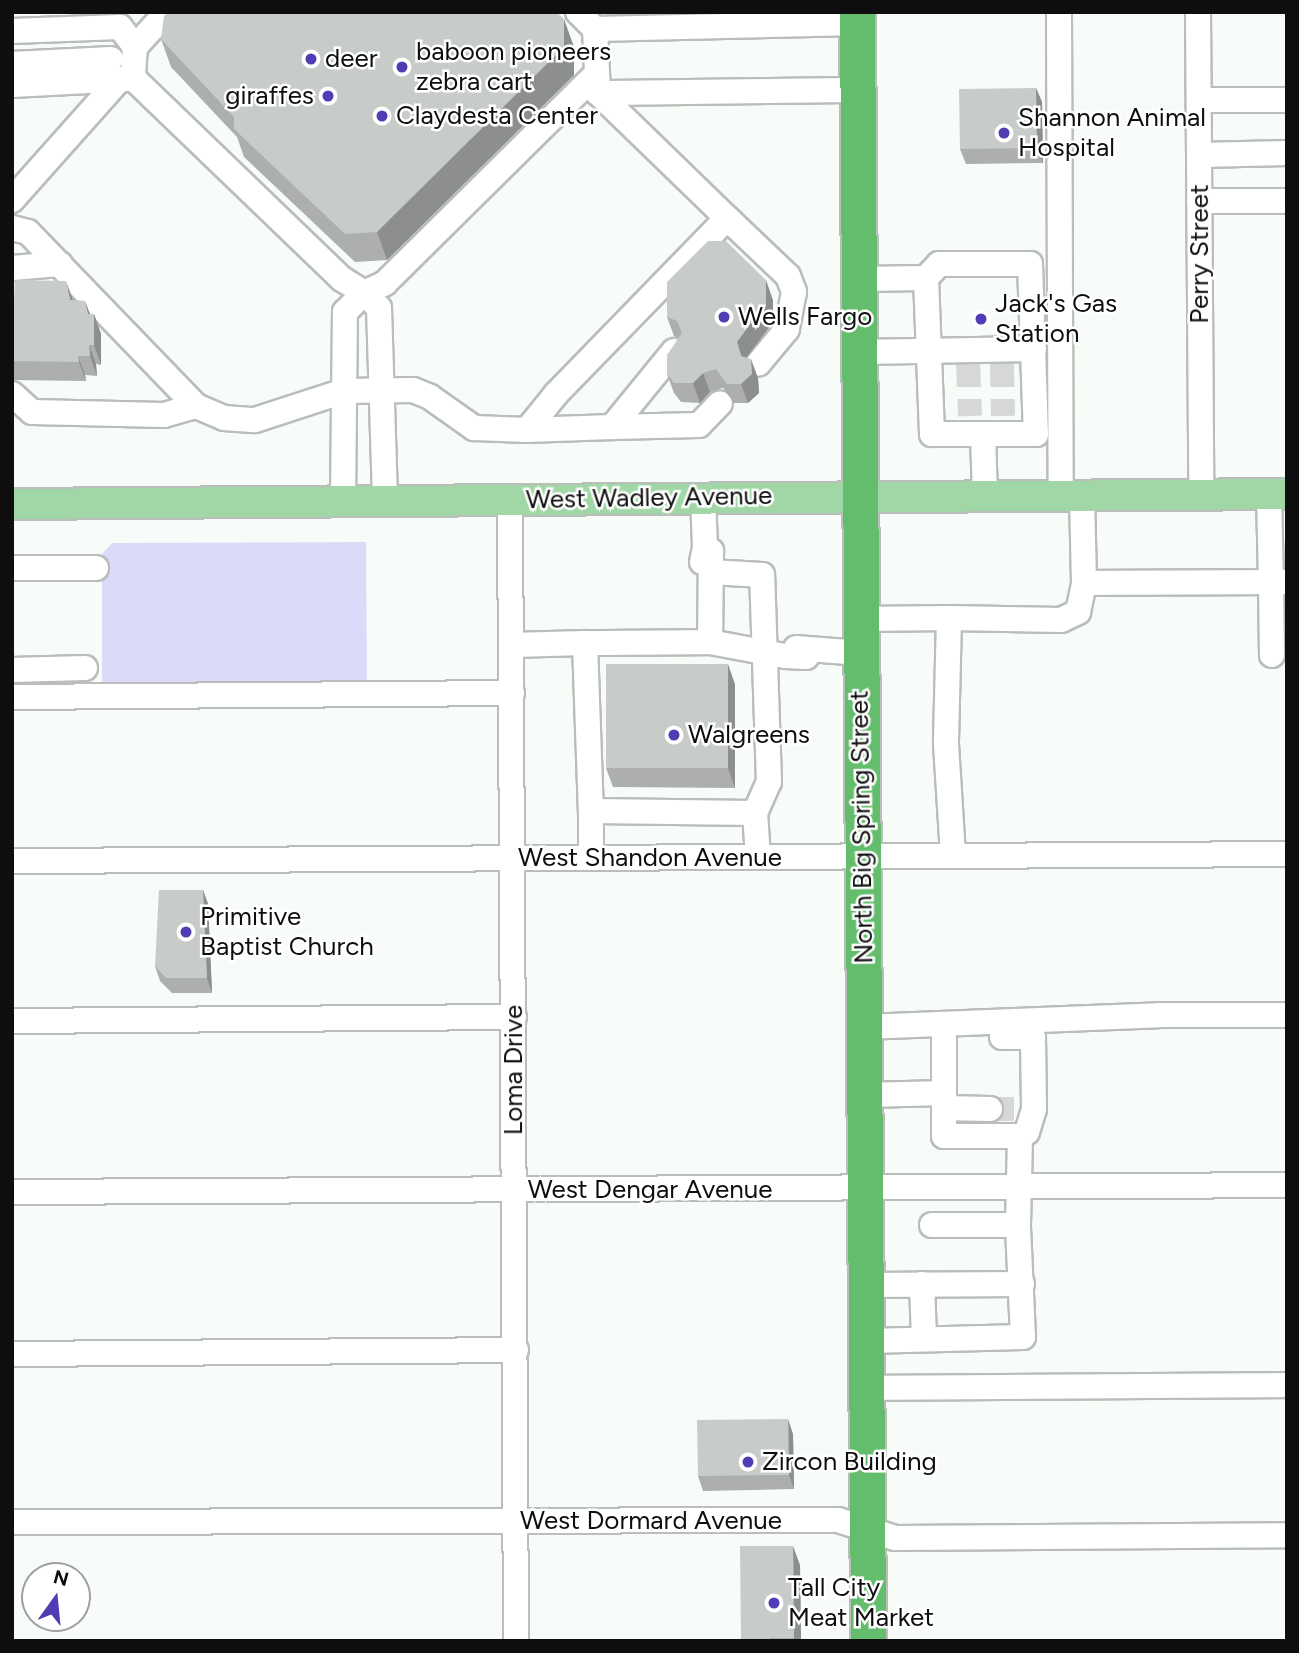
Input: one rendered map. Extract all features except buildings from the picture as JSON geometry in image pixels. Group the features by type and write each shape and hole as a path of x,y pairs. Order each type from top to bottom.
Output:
{"highway":[{"name":"North Big Spring Street","path":"857,18 868,1641"}],"main road":[{"name":"West Wadley Avenue","path":"12,504 1278,494"}],"street":[{"path":"12,200 125,48 167,12"},
{"path":"860,619 1061,620 1078,612 1084,583 1072,496 1059,12"},
{"name":"Perry Street","path":"1198,12 1201,495"},
{"path":"343,501 345,312 371,301 384,283 596,84 600,20 857,18"},
{"path":"12,31 125,48 342,279 371,301 382,392 385,500"},
{"path":"12,52 125,48"},
{"path":"12,64 125,48"},
{"path":"12,85 125,48"},
{"path":"596,84 858,90"},
{"path":"596,84 727,218 788,276 794,292 787,328 758,364"},
{"path":"1199,100 1287,100"},
{"path":"1199,155 1287,153"},
{"path":"1199,201 1287,201"},
{"path":"527,430 697,264 727,218"},
{"path":"12,228 28,232 196,406 224,418 255,420 344,391 414,390 430,397 474,428 527,430 699,425 720,403"},
{"path":"12,268 60,264"},
{"path":"939,264 1030,264 1034,349 1036,434 986,427 932,434 926,278 939,264"},
{"path":"858,279 926,278"},
{"path":"858,352 929,351 968,356 1001,356 1034,349"},
{"path":"612,427 674,351"},
{"path":"12,394 32,412 164,415 196,406"},
{"path":"985,496 986,427"},
{"path":"1272,655 1279,582 1278,494"},
{"path":"703,497 705,548 702,572 710,575 762,575 773,653 769,782 755,813 758,857"},
{"name":"Loma Drive","path":"510,499 518,1522 516,1641"},
{"path":"12,568 96,568"},
{"path":"710,575 710,642"},
{"path":"1084,583 1279,582"},
{"path":"949,618 946,744 953,856"},
{"path":"512,645 710,642 806,657 810,652 860,653"},
{"path":"585,643 591,858"},
{"path":"12,670 85,668"},
{"path":"12,697 512,693"},
{"path":"591,811 755,813"},
{"name":"West Shandon Avenue","path":"12,861 1287,854"},
{"path":"864,1027 1159,1015 1287,1015"},
{"path":"12,1021 514,1017"},
{"path":"867,1341 1023,1337 1018,1225 1020,1136 1032,1123 1026,1109 1034,1037 979,1037"},
{"path":"944,1039 944,1136 1020,1136"},
{"path":"864,1096 944,1100 990,1109"},
{"name":"West Dengar Avenue","path":"12,1192 1287,1185"},
{"path":"932,1225 1018,1225"},
{"path":"934,1284 993,1288 1007,1295 1017,1309 1015,1323 1005,1331 967,1333 962,1338"},
{"path":"924,1339 934,1284"},
{"path":"865,1285 1022,1284"},
{"path":"12,1354 516,1350"},
{"path":"866,1388 1287,1385"},
{"name":"West Dormard Avenue","path":"12,1522 838,1521 895,1538 1287,1535"}],"shaded area":[{"path":"366,542 367,688 102,687 102,554 112,543"}],"tunnel":[{"path":"968,363 970,416"},
{"path":"1002,363 1003,416"},
{"path":"990,1109 1018,1109"}],"place":[{"name":"deer","path":"311,59"},
{"name":"baboon pioneers zebra cart","path":"402,67"},
{"name":"giraffes","path":"328,96"},
{"name":"Claydesta Center","path":"382,116"},
{"name":"Shannon Animal Hospital","path":"1004,133"},
{"name":"Wells Fargo","path":"724,317"},
{"name":"Jack's Gas Station","path":"981,319"},
{"name":"Walgreens","path":"674,735"},
{"name":"Primitive Baptist Church","path":"186,932"},
{"name":"Zircon Building","path":"748,1462"},
{"name":"Tall City Meat Market","path":"774,1603"}]}
